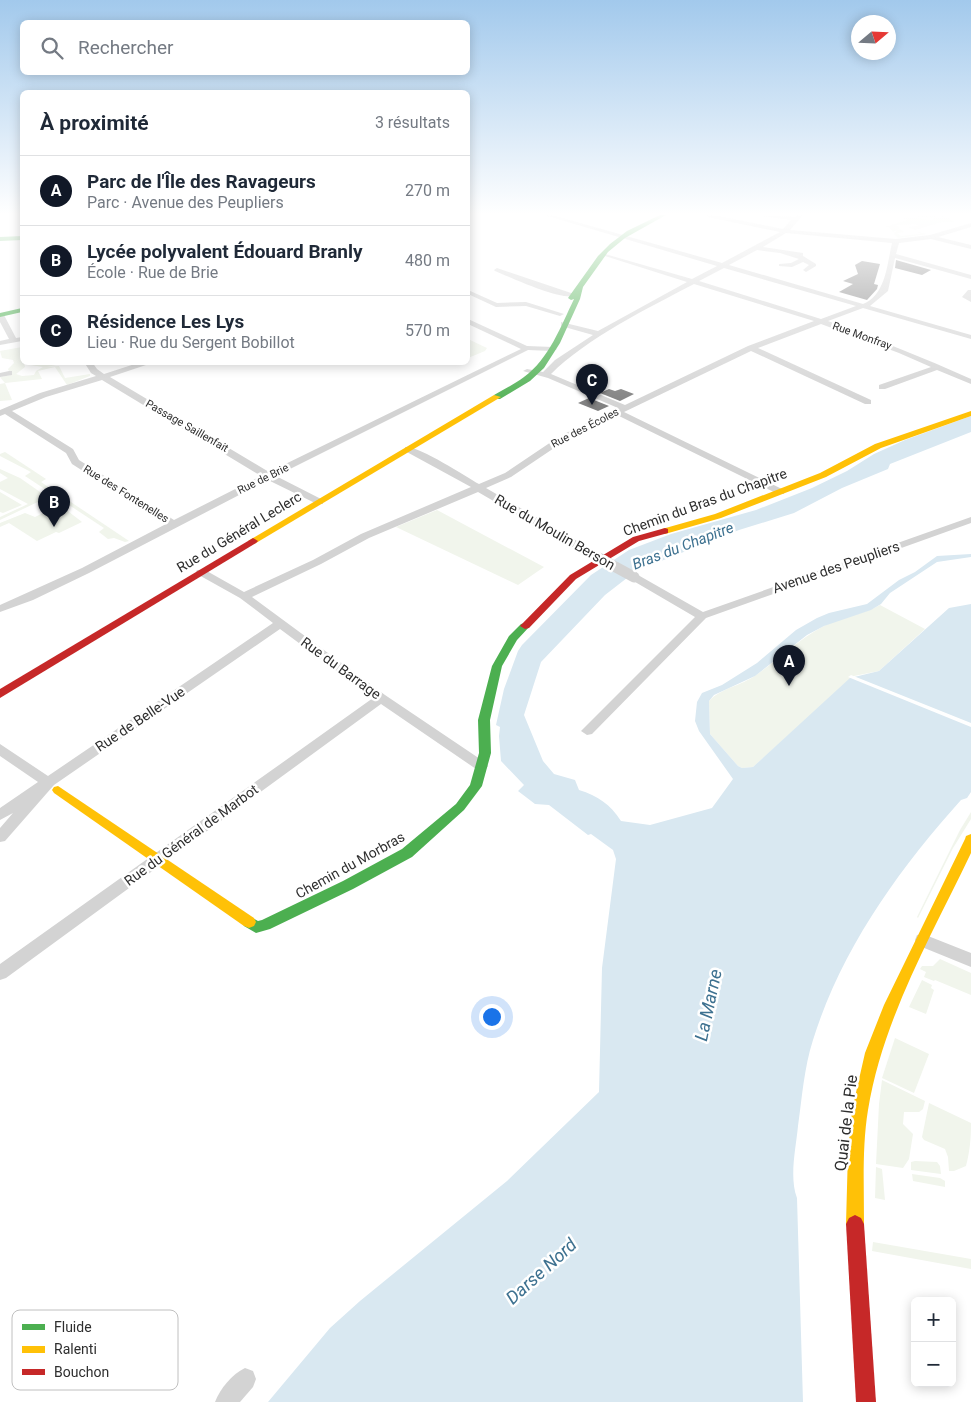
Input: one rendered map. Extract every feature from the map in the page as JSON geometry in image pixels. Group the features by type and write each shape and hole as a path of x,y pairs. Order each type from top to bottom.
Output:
{"street":[{"path":"526,280 561,293 576,292"},
{"path":"576,292 583,280"},
{"name":"Rue Monfray","path":"687,280 821,321 902,351 971,382"},
{"name":"Rue du Général Leclerc","path":"0,694 494,397 513,389 535,373 558,362 599,334 695,280"},
{"path":"775,280 971,336"},
{"name":"Rue des Écoles","path":"244,596 317,562 366,536 508,475 563,438 751,348 864,306 884,291 886,280"},
{"path":"562,319 579,296 576,292"},
{"path":"971,292 966,297 971,300"},
{"path":"470,293 496,305 526,304 599,334"},
{"path":"13,340 0,315 20,310"},
{"name":"Rue du Général Leclerc","path":"535,373 539,348 562,319"},
{"name":"Rue du Général Leclerc","path":"535,373 553,350 562,319"},
{"path":"470,322 526,348 553,350"},
{"path":"0,342 20,339"},
{"name":"Rue de Brie","path":"0,609 63,582 411,404 526,348"},
{"path":"751,348 868,402"},
{"name":"Passage Saillenfait","path":"90,365 94,371 102,376 320,502"},
{"path":"4,409 140,365"},
{"path":"882,387 938,367"},
{"path":"0,375 10,373"},
{"path":"535,373 621,410 781,492"},
{"name":"Rue des Fontenelles","path":"4,409 70,451 75,462 174,525"},
{"name":"Chemin du Bras du Chapitre","path":"481,766 485,753 484,720 497,666 513,638 573,577 636,539 718,516 823,474 878,446 971,413"},
{"name":"Rue du Moulin Berson","path":"408,449 420,454 702,616"},
{"name":"Avenue des Peupliers","path":"702,616 971,520"},
{"name":"Rue du Barrage","path":"201,572 244,596 381,698 481,766"},
{"path":"587,731 702,616"},
{"name":"Rue de Belle-Vue","path":"0,815 53,786 280,623"},
{"name":"Rue du Général de Marbot","path":"0,972 381,698"},
{"path":"0,749 158,859"},
{"name":"Chemin du Morbras","path":"158,859 256,926 264,925 304,908 407,853 460,806 476,786 481,766"},
{"path":"0,837 53,786"},
{"name":"Quai de la Pie","path":"866,1402 855,1218 858,1139 862,1102 877,1038 895,993 923,940 956,866 971,840"},
{"path":"923,940 971,960"},
{"path":"226,1402 245,1379"}],"shaded area":[{"path":"470,340 487,348 485,351 470,357"},
{"path":"20,347 20,365 24,365 25,367 16,374 22,376 34,375 36,371 43,367 31,365 59,366 65,378 90,374 90,376 67,385 55,367 38,371 42,379 5,383 0,377 11,375 8,369 14,363 13,360 2,358 0,351"},
{"path":"5,383 12,400 0,401 0,384"},
{"path":"5,452 46,479 41,482 129,541 125,542 114,538 108,539 99,532 104,528 25,476 31,472 0,456 0,454"},
{"path":"0,469 20,478 43,494 44,499 0,520 0,517 28,504 0,489 0,482 8,478 0,473"},
{"path":"0,492 22,505 3,513 0,512"},
{"path":"51,503 60,505 82,522 37,541 9,523 0,527 0,523 25,513 35,517 55,507 50,504 38,507"},
{"path":"437,510 544,567 518,585 396,527"},
{"path":"880,605 925,629 879,671 854,676 753,767 742,768 738,766 710,734 709,701 719,693 756,675 822,627"},
{"path":"971,812 971,819 953,848 918,918 960,830"},
{"path":"940,959 971,973 971,995 924,977 926,972 920,969 922,966 933,966"},
{"path":"922,980 932,985 931,988 934,990 926,1014 909,1007"},
{"path":"895,1038 929,1054 914,1093 882,1078"},
{"path":"882,1080 925,1101 923,1109 919,1112 904,1112 903,1124 913,1134 909,1159 903,1168 876,1164"},
{"path":"929,1103 971,1123 966,1166 949,1171 948,1157 945,1149 924,1140 922,1137"},
{"path":"911,1162 937,1162 940,1166 941,1174 911,1170"},
{"path":"876,1167 882,1169 885,1200 875,1198"},
{"path":"912,1174 940,1178 945,1181 945,1187 913,1181"},
{"path":"873,1242 971,1259 971,1269 872,1251"}],"water":[{"path":"971,416 971,432 890,464 888,469 842,488 794,513 739,530 636,571 605,595 541,662 524,715 543,761 554,774 575,780 579,790 603,801 621,821 650,825 712,808 733,779 699,731 695,721 697,702 702,693 722,685 757,663 796,630 817,618 829,613 867,604 899,580 915,572 937,556 971,554 971,557 937,562 890,593 881,604 871,610 824,626 807,635 755,676 714,695 709,701 710,734 738,766 742,768 753,767 850,678 879,671 949,608 971,604 971,792 967,798 961,800 915,854 874,912 839,974 825,1007 807,1061 793,1172 797,1198 803,1402 268,1402 330,1328 360,1301 507,1181 599,1092 602,968 616,859 613,850 591,834 588,835 549,805 535,804 518,791 524,785 501,761 500,727 496,725 504,689 522,645 591,575 629,550 671,534 756,510 812,488 847,471 874,454 905,440"}],"pier":[{"path":"851,675 971,723 971,727 848,677"}],"building":[{"path":"875,280 874,284 878,285 877,289 867,300 839,292 853,284 843,281"},
{"path":"609,389 615,391 621,389 634,394 620,401 600,393"},
{"path":"589,398 609,406 598,411 578,403"}],"traffic: fast":[{"path":"571,298 584,280"},
{"path":"497,397 527,379 541,366 556,343 577,299 580,288"},
{"path":"0,315 20,310"},
{"path":"249,922 256,927 265,925 348,885 407,853 460,807 476,786 485,753 484,720 497,666 513,638 525,626"}],"traffic: slow":[{"path":"253,541 497,397"},
{"path":"665,531 718,516 823,475 878,446 971,413"},
{"path":"58,790 249,922"},
{"path":"855,1224 856,1151 860,1110 873,1053 891,1005 971,839"}],"traffic: jam":[{"path":"525,626 573,577 636,539 665,531"},
{"path":"0,694 253,541"},
{"path":"855,1224 866,1402"}],"place":[{"name":"Résidence Les Lys","path":"592,405"},
{"name":"Lycée polyvalent Édouard Branly","path":"54,527"},
{"name":"Parc de l'Île des Ravageurs","path":"789,686"}],"water label":[{"name":"Bras du Chapitre","path":"683,546"},
{"name":"La Marne","path":"708,1005"},
{"name":"Darse Nord","path":"541,1271"}]}
